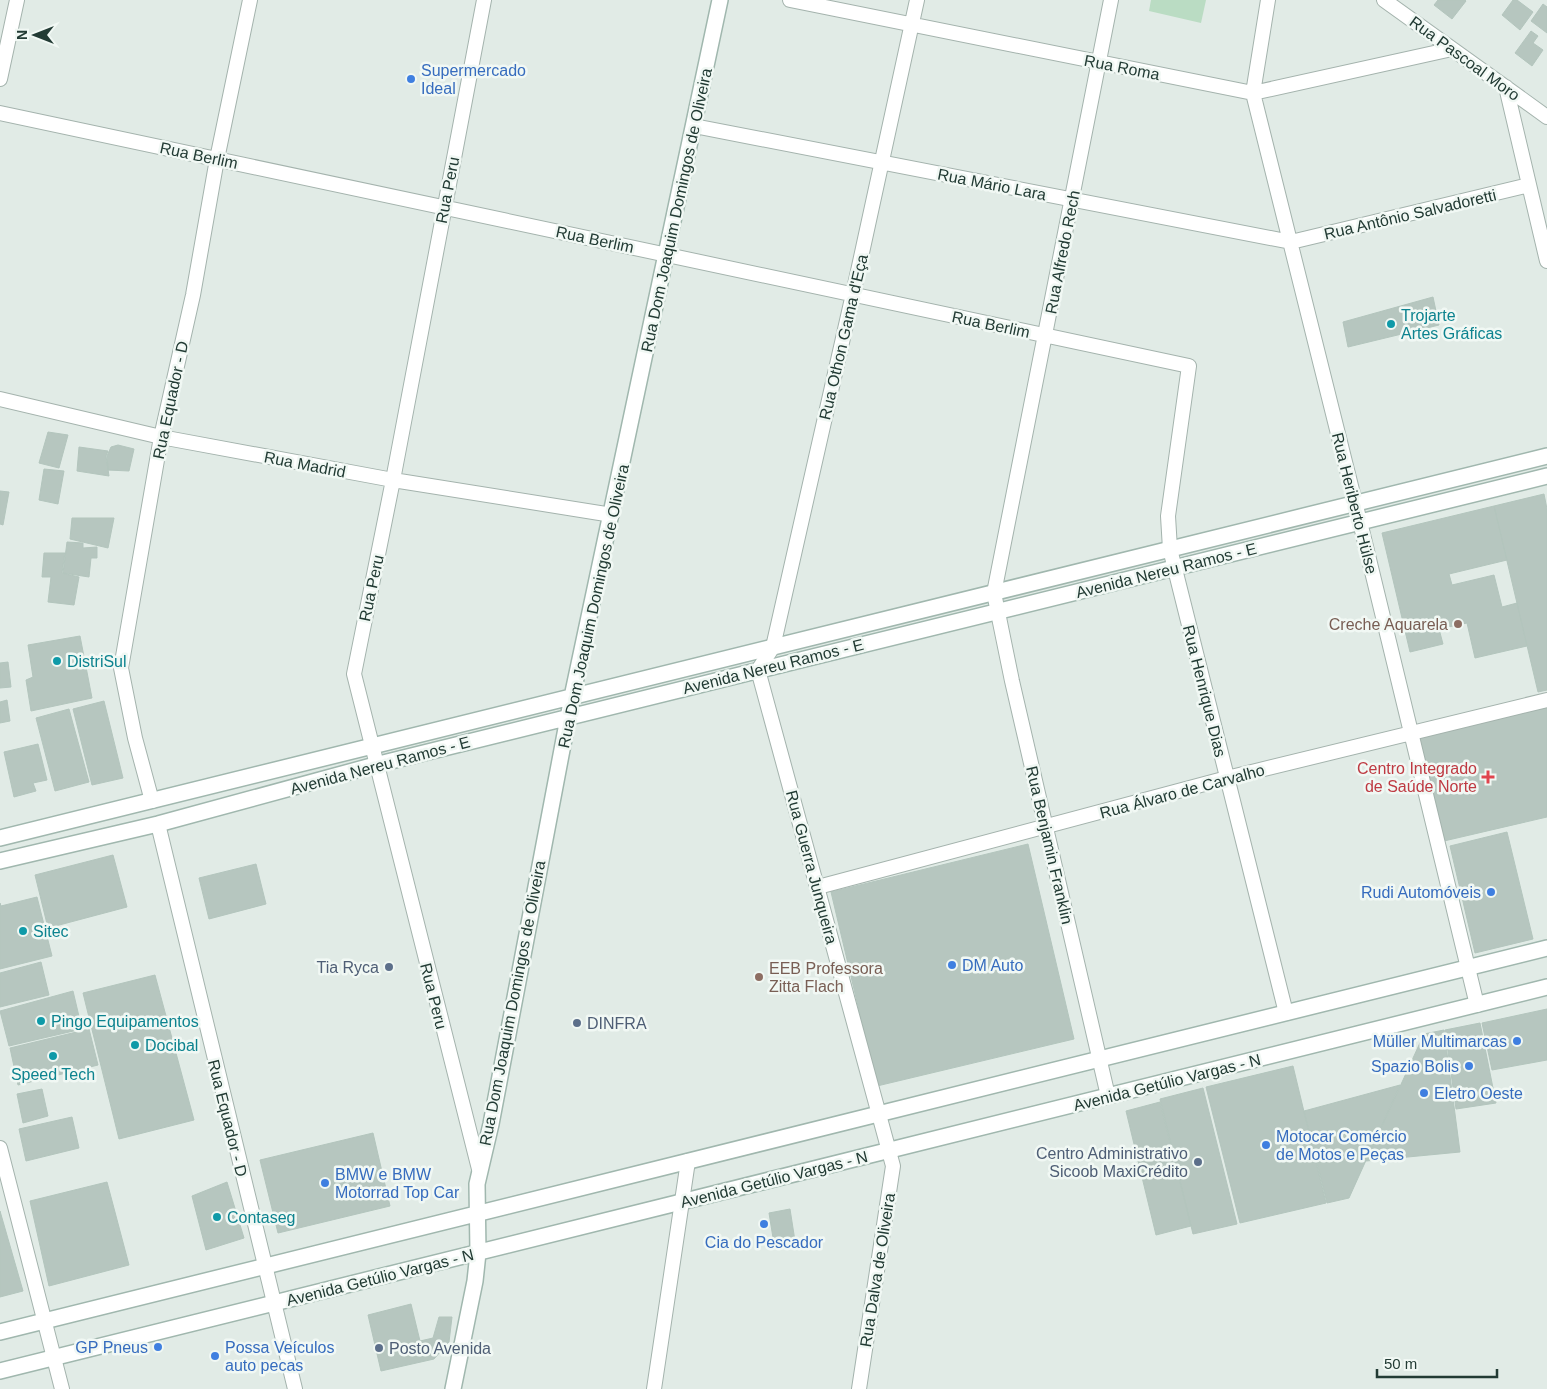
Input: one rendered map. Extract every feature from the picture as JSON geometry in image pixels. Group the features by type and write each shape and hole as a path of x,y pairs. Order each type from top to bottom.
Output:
{"street":[{"path":"0,79 17,0"},
{"name":"Rua Equador - D","path":"152,801 135,738 121,668 161,437 193,295 217,159 250,0"},
{"name":"Rua Peru","path":"479,1168 375,765 354,674 393,480 484,0"},
{"name":"Rua Dom Joaquim Domingos de Oliveira","path":"453,1389 475,1281 478,1253 479,1168 491,1124 572,697 720,0"},
{"name":"Rua Roma","path":"790,0 1253,93 1452,49"},
{"name":"Rua Othon Gama d'Eça","path":"758,670 773,647 917,0"},
{"name":"Rua Alfredo Rech","path":"994,592 1111,0"},
{"name":"Rua Heriberto Hülse","path":"1268,0 1253,93 1356,503 1477,1005"},
{"name":"Rua Pascoal Moro","path":"1384,0 1547,117"},
{"path":"1506,87 1547,261"},
{"name":"Rua Berlim","path":"0,113 1190,366"},
{"name":"Rua Mário Lara","path":"694,126 1291,242"},
{"name":"Rua Antônio Salvadoretti","path":"1291,242 1529,186"},
{"name":"Rua Henrique Dias","path":"1190,366 1168,516 1170,549 1286,1013"},
{"name":"Rua Madrid","path":"0,399 161,437 393,480 612,515"},
{"name":"Avenida Nereu Ramos - E","path":"0,838 1547,456"},
{"path":"1473,474 1478,493"},
{"name":"Avenida Nereu Ramos - E","path":"0,861 158,824 375,765 1547,476"},
{"path":"1261,526 1266,545"},
{"name":"Rua Benjamin Franklin","path":"994,592 1012,681 1108,1096"},
{"name":"Rua Guerra Junqueira","path":"758,670 890,1151"},
{"path":"675,671 678,690"},
{"name":"Rua Álvaro de Carvalho","path":"818,887 1227,778 1547,700"},
{"name":"Rua Equador - D","path":"158,824 295,1389"},
{"path":"0,1332 1547,948"},
{"name":"Avenida Getúlio Vargas - N","path":"0,1372 1547,988"},
{"path":"0,1148 62,1389"},
{"name":"Rua Dalva de Oliveira","path":"859,1389 893,1166 890,1151"},
{"path":"654,1389 684,1202 688,1161"}],"green space":[{"path":"1151,0 1206,0 1201,23 1149,11"}],"building":[{"path":"1438,0 1466,1 1452,19 1434,5"},
{"path":"1513,0 1517,0 1533,12 1520,30 1502,15"},
{"path":"1543,4 1547,7 1547,33 1531,21"},
{"path":"1531,31 1538,36 1533,43 1543,50 1532,66 1515,53"},
{"name":"Trojarte Artes Gráficas","path":"1433,297 1439,325 1348,347 1343,322"},
{"path":"48,432 68,435 59,468 39,463"},
{"path":"118,445 134,449 129,471 108,470 107,456 111,447"},
{"path":"79,447 108,451 106,456 109,476 77,471"},
{"path":"44,469 64,471 58,504 39,500"},
{"path":"0,491 9,492 3,525 0,524"},
{"path":"1544,494 1547,509 1547,690 1538,692 1494,506"},
{"path":"1494,506 1507,560 1449,574 1452,585 1494,575 1502,607 1517,603 1527,646 1475,658 1467,623 1439,629 1443,644 1410,652 1382,533"},
{"path":"72,518 114,518 108,548 70,539"},
{"path":"67,542 83,543 83,548 97,547 97,558 91,558 89,577 63,573"},
{"path":"44,553 65,553 62,573 79,577 74,605 48,602 51,577 42,577"},
{"name":"DistriSul","path":"80,636 92,698 31,711 26,680 33,677 28,645"},
{"path":"8,662 11,687 0,688 0,663"},
{"path":"7,700 10,721 0,723 0,702"},
{"path":"104,701 123,778 92,785 73,709"},
{"name":"Centro Integrado de Saúde Norte","path":"1547,706 1547,817 1444,841 1419,738"},
{"path":"69,709 89,782 55,791 36,718"},
{"path":"38,744 47,780 33,783 36,791 14,797 4,752"},
{"name":"Rudi Automóveis","path":"1507,832 1533,939 1475,953 1450,846"},
{"name":"DM Auto","path":"1028,844 1074,1039 877,1086 831,892"},
{"path":"113,855 127,907 48,928 35,875"},
{"path":"256,864 266,904 209,919 199,878"},
{"name":"Sitec","path":"37,897 52,956 0,969 0,903 1,906"},
{"path":"41,962 49,995 0,1007 0,973"},
{"name":"Docibal","path":"155,975 194,1120 119,1139 83,993"},
{"name":"Pingo Equipamentos","path":"73,991 82,1029 9,1046 0,1011"},
{"name":"Müller Multimarcas","path":"1547,1009 1547,1060 1492,1070 1482,1023"},
{"name":"Spazio Bolis","path":"1480,1023 1496,1103 1456,1109 1445,1030"},
{"name":"Speed Tech","path":"89,1029 98,1065 18,1085 10,1048"},
{"name":"Eletro Oeste","path":"1444,1030 1460,1152 1366,1161 1424,1034"},
{"name":"Motocar Comércio de Motos e Peças","path":"1293,1066 1326,1203 1240,1223 1206,1087"},
{"path":"1400,1085 1349,1198 1327,1203 1304,1111"},
{"name":"Centro Administrativo Sicoob MaxiCrédito","path":"1203,1088 1237,1224 1193,1234 1160,1099"},
{"path":"42,1089 48,1116 23,1123 17,1094"},
{"path":"1160,1102 1191,1226 1156,1235 1126,1111"},
{"path":"72,1117 79,1148 26,1161 19,1129"},
{"name":"BMW e BMW Motorrad Top Car","path":"373,1133 390,1206 278,1233 260,1160"},
{"path":"107,1182 129,1265 49,1286 30,1201"},
{"name":"Contaseg","path":"227,1182 244,1238 206,1250 192,1196"},
{"path":"790,1209 795,1241 774,1244 769,1213"},
{"path":"0,1211 23,1291 0,1297"},
{"path":"411,1304 420,1341 433,1338 439,1317 452,1317 449,1342 434,1359 381,1371 368,1315"}],"place":[{"name":"Supermercado Ideal","path":"411,79"},
{"name":"Trojarte Artes Gráficas","path":"1391,324"},
{"name":"Creche Aquarela","path":"1458,624"},
{"name":"DistriSul","path":"57,661"},
{"name":"Centro Integrado de Saúde Norte","path":"1488,777"},
{"name":"Rudi Automóveis","path":"1491,892"},
{"name":"Sitec","path":"23,931"},
{"name":"DM Auto","path":"952,965"},
{"name":"Tia Ryca","path":"389,967"},
{"name":"EEB Professora Zitta Flach","path":"759,977"},
{"name":"Pingo Equipamentos","path":"41,1021"},
{"name":"DINFRA","path":"577,1023"},
{"name":"Müller Multimarcas","path":"1517,1041"},
{"name":"Docibal","path":"135,1045"},
{"name":"Speed Tech","path":"53,1056"},
{"name":"Spazio Bolis","path":"1469,1066"},
{"name":"Eletro Oeste","path":"1424,1093"},
{"name":"Motocar Comércio de Motos e Peças","path":"1266,1145"},
{"name":"Centro Administrativo Sicoob MaxiCrédito","path":"1198,1162"},
{"name":"BMW e BMW Motorrad Top Car","path":"325,1183"},
{"name":"Contaseg","path":"217,1217"},
{"name":"Cia do Pescador","path":"764,1224"},
{"name":"GP Pneus","path":"158,1347"},
{"name":"Posto Avenida","path":"379,1348"},
{"name":"Possa Veículos auto pecas","path":"215,1356"}]}
